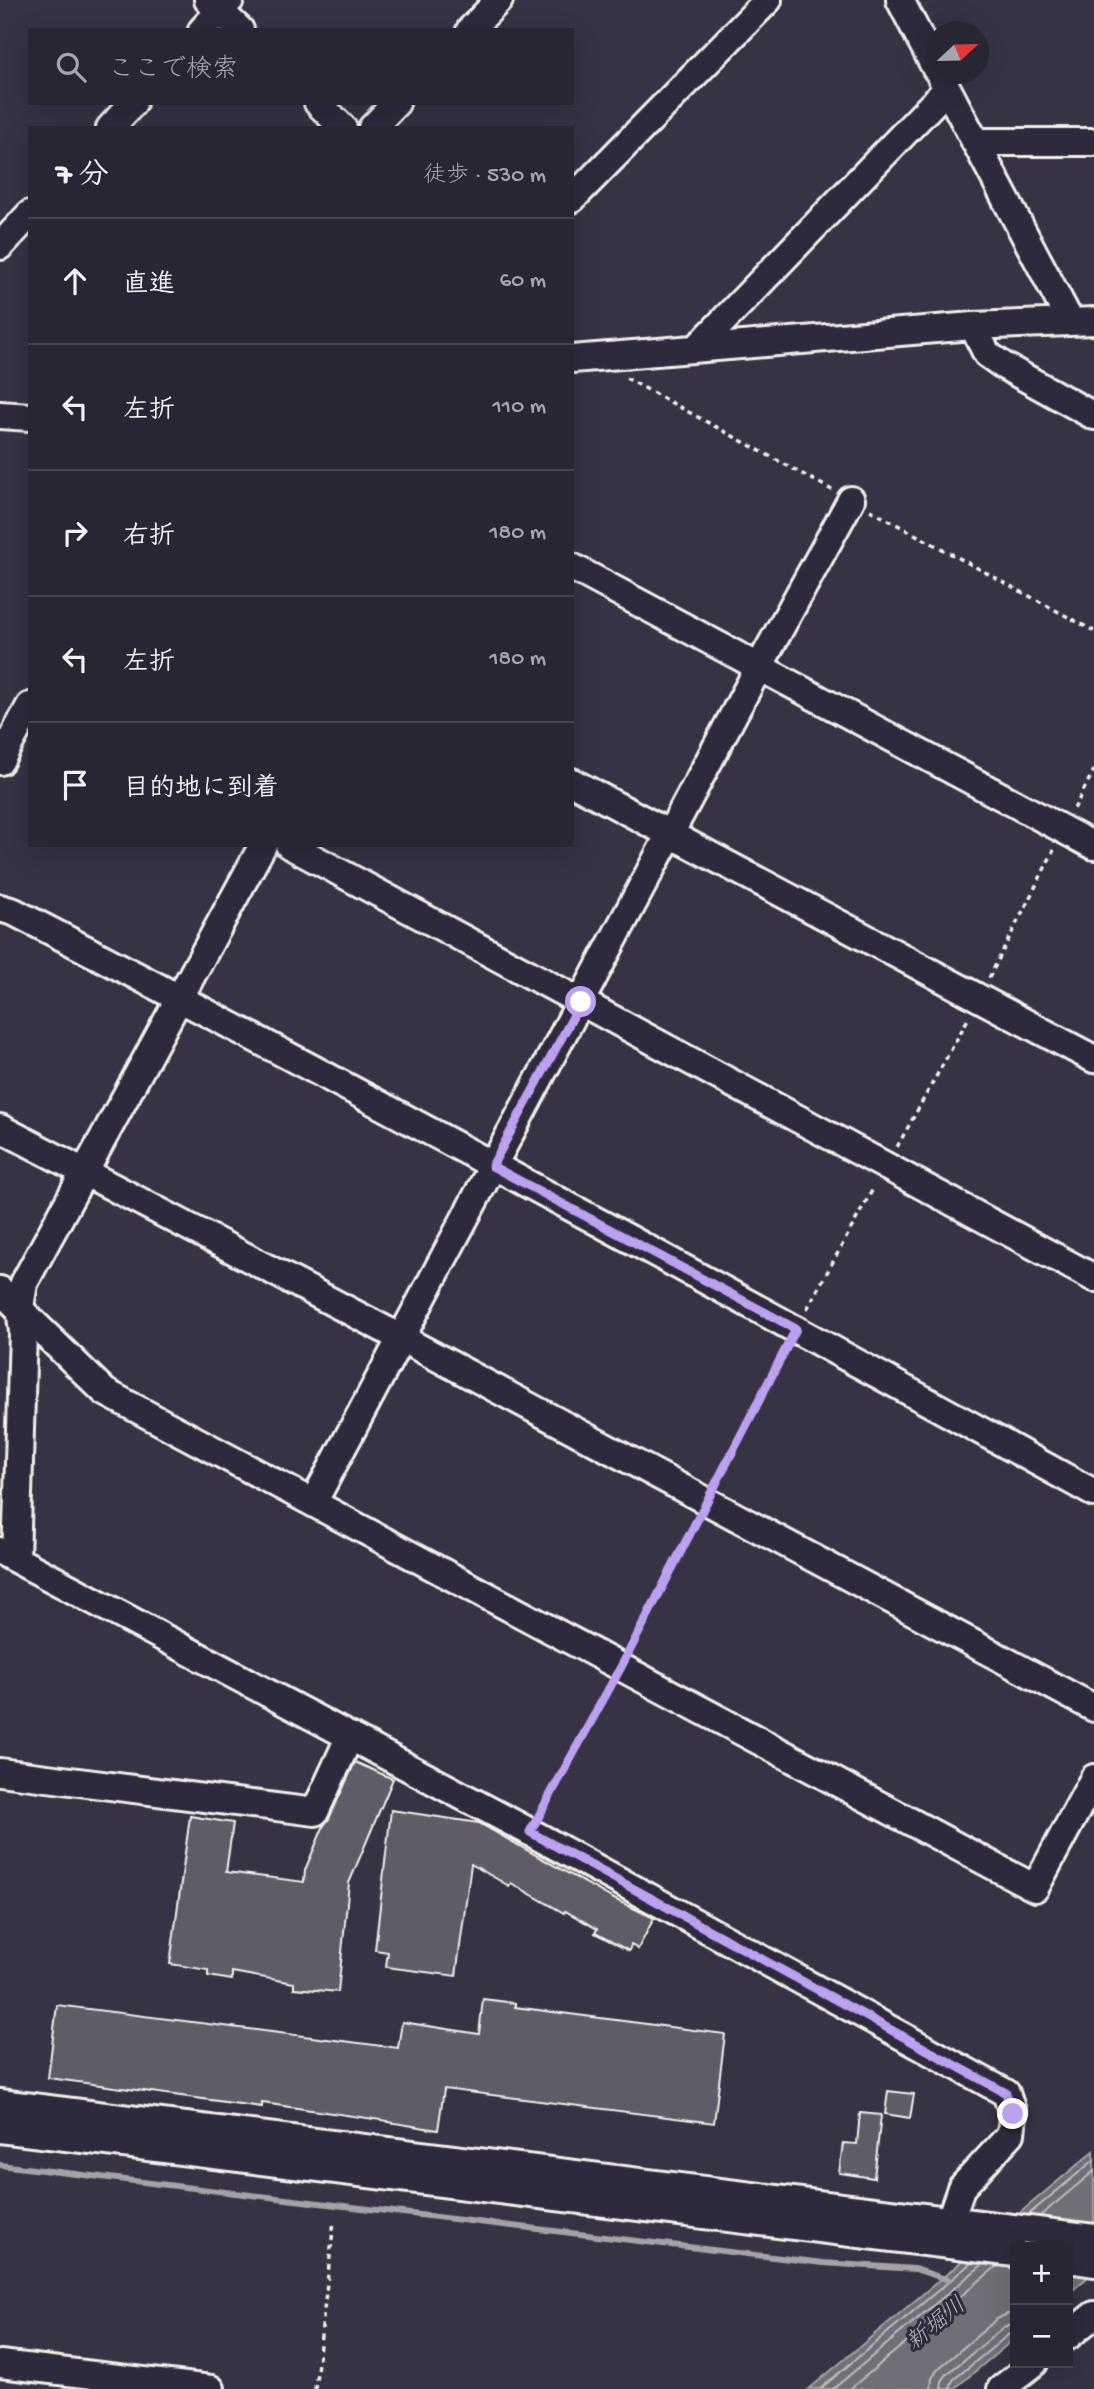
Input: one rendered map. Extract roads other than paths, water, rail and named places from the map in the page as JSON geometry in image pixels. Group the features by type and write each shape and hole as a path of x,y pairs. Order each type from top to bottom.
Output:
{"street":[{"path":"472,28 499,0"},
{"path":"574,197 768,0"},
{"path":"900,0 926,49"},
{"path":"215,10 238,28"},
{"path":"697,348 935,84"},
{"path":"577,353 697,348 974,326 1082,321 975,142 945,84"},
{"path":"112,126 131,105"},
{"path":"320,105 341,126"},
{"path":"374,126 394,105"},
{"path":"975,142 1094,142"},
{"path":"0,246 28,216"},
{"path":"974,326 987,354 1094,416"},
{"path":"0,415 28,417"},
{"path":"313,1503 759,667 851,500"},
{"path":"574,568 1094,846"},
{"path":"0,761 28,710"},
{"path":"574,783 1094,1059"},
{"path":"262,847 24,1283 20,1308 23,1332 8,1555 530,1832 1006,2093 1013,2114 1011,2134 961,2188 950,2219 953,2246"},
{"path":"293,847 1094,1278"},
{"path":"0,908 14,912 179,997 796,1329 1094,1493"},
{"path":"0,1128 401,1338 1094,1708"},
{"path":"0,1290 105,1392 1035,1888 1094,1778"},
{"path":"0,1772 315,1812 350,1736"},
{"path":"0,2103 1094,2238"},
{"path":"0,2130 1010,2252"},
{"path":"1073,2260 1094,2263"},
{"path":"1073,2332 1094,2315"},
{"path":"0,2364 211,2389"},
{"path":"1001,2389 1028,2368"}],"water":[{"name":"新堀川","path":"1094,2151 1094,2272 1073,2290 1073,2242 1010,2242 1010,2342 954,2389 809,2389"}],"waterway":[{"path":"0,2165 823,2263 915,2269 949,2280"}]}
